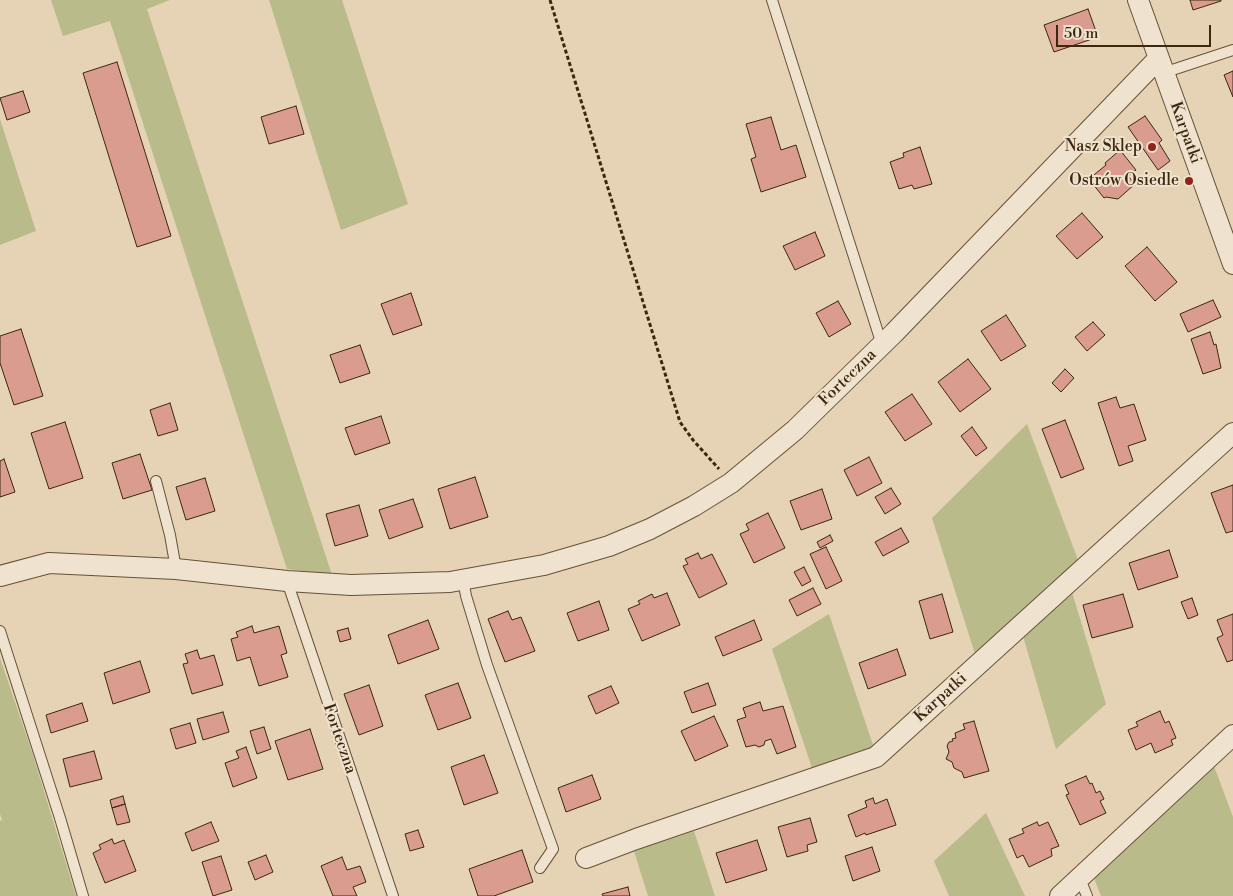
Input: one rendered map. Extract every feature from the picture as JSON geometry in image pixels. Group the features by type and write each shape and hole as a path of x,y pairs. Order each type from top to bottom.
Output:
{"street":[{"name":"Karpatki","path":"1138,0 1233,264"},
{"name":"Forteczna","path":"0,576 49,563 176,569 351,586 450,582 544,565 609,546 650,529 692,508 731,483 795,430 1161,66"},
{"name":"Karpatki","path":"586,858 876,757 1233,433"},
{"path":"1060,896 1083,887 1233,735"}],"lane":[{"path":"772,0 882,345"},
{"name":"Forteczna","path":"1161,66 1233,50"},
{"path":"156,482 170,535 176,569"},
{"path":"463,580 487,665 553,849 540,868"},
{"name":"Forteczna","path":"286,581 393,896"},
{"path":"0,631 83,896"}],"path":[{"path":"550,0 680,422 693,440 731,483"}],"green space":[{"path":"51,0 170,0 147,9 332,575 287,569 110,21 63,36"},
{"path":"269,0 342,0 408,204 341,230"},
{"path":"0,119 36,231 0,245"},
{"path":"1027,424 1078,560 975,654 932,518"},
{"path":"1072,592 1106,704 1056,749 1023,636"},
{"path":"829,614 874,748 812,768 772,649"},
{"path":"0,658 33,755 76,896 0,896 0,821 2,820 0,814"},
{"path":"1214,766 1233,817 1233,896 1101,896 1094,878"},
{"path":"986,813 1025,896 949,896 934,861"},
{"path":"694,831 715,896 648,896 634,851"}],"building":[{"path":"1190,0 1221,0 1221,1 1193,10"},
{"path":"1088,9 1098,37 1054,52 1044,25"},
{"path":"117,62 171,236 137,247 83,73"},
{"path":"1233,71 1233,97 1224,75"},
{"path":"23,91 30,112 7,120 0,98"},
{"path":"296,106 304,134 269,144 261,117"},
{"name":"Nasz Sklep","path":"1145,116 1162,140 1159,143 1170,161 1158,170 1128,127"},
{"path":"771,117 781,150 796,145 806,177 761,192 751,159 756,157 746,124"},
{"path":"920,147 932,184 914,189 912,185 899,189 890,162 904,157 903,153"},
{"path":"1120,150 1136,170 1128,176 1135,184 1118,199 1104,198 1089,179"},
{"path":"1082,213 1103,237 1077,259 1056,236"},
{"path":"815,232 825,256 795,270 783,246"},
{"path":"1147,247 1177,282 1155,301 1125,266"},
{"path":"411,293 422,325 393,335 381,304"},
{"path":"1213,300 1221,317 1188,332 1180,314"},
{"path":"838,301 851,324 829,337 816,313"},
{"path":"1006,315 1026,346 1001,361 981,331"},
{"path":"1093,322 1105,335 1087,351 1075,337"},
{"path":"21,329 43,396 14,405 0,363 0,336"},
{"path":"1210,332 1214,345 1216,344 1221,368 1203,374 1191,339"},
{"path":"360,345 370,373 340,383 330,355"},
{"path":"968,359 991,389 960,412 938,382"},
{"path":"1065,369 1074,378 1061,392 1052,383"},
{"path":"912,394 932,424 905,441 885,412"},
{"path":"1116,397 1120,408 1134,404 1146,440 1128,446 1133,461 1119,466 1098,403"},
{"path":"170,403 178,430 158,436 150,410"},
{"path":"381,416 390,443 355,455 345,428"},
{"path":"1065,420 1084,469 1061,478 1042,429"},
{"path":"65,422 83,478 49,489 31,433"},
{"path":"972,427 987,448 976,456 961,436"},
{"path":"140,454 152,490 123,499 112,463"},
{"path":"869,457 882,483 857,496 844,470"},
{"path":"4,459 15,492 0,497 0,461"},
{"path":"475,477 488,517 450,529 438,489"},
{"path":"205,478 215,511 186,520 176,487"},
{"path":"1233,485 1233,531 1226,533 1211,493"},
{"path":"891,488 901,504 885,514 875,497"},
{"path":"822,489 832,519 801,530 790,501"},
{"path":"413,499 423,527 389,539 379,510"},
{"path":"359,505 368,536 335,546 326,514"},
{"path":"768,513 785,548 754,563 740,534 749,530 746,524"},
{"path":"901,528 909,542 883,556 875,542"},
{"path":"830,535 833,541 820,548 817,542"},
{"path":"826,547 842,581 826,589 810,554"},
{"path":"1169,550 1178,577 1138,590 1129,563"},
{"path":"698,553 701,559 712,554 727,584 699,598 683,566 688,564 685,559"},
{"path":"804,567 811,581 802,586 794,572"},
{"path":"813,588 821,604 797,616 789,600"},
{"path":"667,593 680,625 642,641 628,609 640,604 638,601 652,594 654,598"},
{"path":"942,594 953,632 930,639 919,601"},
{"path":"1123,594 1133,627 1092,638 1083,605"},
{"path":"1192,598 1198,615 1188,619 1181,602"},
{"path":"599,601 609,630 578,641 567,613"},
{"path":"508,611 512,620 521,617 535,651 505,662 488,619"},
{"path":"1233,614 1233,660 1227,662 1217,638 1223,635 1217,620"},
{"path":"428,620 439,649 398,664 388,635"},
{"path":"754,620 762,640 723,656 715,637"},
{"path":"252,626 254,633 279,626 287,653 281,655 288,677 259,686 250,657 237,661 231,639 238,637 236,632"},
{"path":"348,628 351,639 340,642 337,631"},
{"path":"897,649 906,675 868,689 859,663"},
{"path":"197,650 200,659 214,655 223,685 192,694 183,664 188,663 185,654"},
{"path":"140,661 150,692 113,704 104,673"},
{"path":"458,683 471,718 438,730 425,695"},
{"path":"708,683 716,705 692,713 684,692"},
{"path":"369,685 383,726 359,735 344,694"},
{"path":"611,686 619,703 596,714 588,696"},
{"path":"760,702 763,711 783,706 796,747 777,754 771,739 765,741 764,745 759,747 755,745 746,747 737,720 746,717 743,708"},
{"path":"82,703 88,721 51,733 46,715"},
{"path":"1160,711 1165,723 1169,721 1176,738 1171,740 1173,745 1155,753 1151,743 1136,750 1128,730 1138,726 1136,722"},
{"path":"223,712 229,732 203,740 197,719"},
{"path":"714,716 728,746 695,761 681,731"},
{"path":"974,721 989,771 964,778 962,772 954,768 952,762 946,759 949,752 947,746 949,742 953,741 952,739 956,738 955,733 965,729 963,724"},
{"path":"190,723 196,743 176,749 170,729"},
{"path":"264,727 271,749 257,754 250,731"},
{"path":"310,729 323,769 288,780 275,741"},
{"path":"246,747 257,778 233,787 225,763 239,758 236,751"},
{"path":"94,751 102,779 70,787 63,759"},
{"path":"484,755 498,793 464,805 451,767"},
{"path":"592,775 601,799 566,812 558,788"},
{"path":"1086,776 1090,784 1092,783 1096,793 1100,791 1104,799 1100,801 1106,813 1080,825 1066,795 1069,794 1065,785"},
{"path":"123,796 125,804 112,808 110,800"},
{"path":"873,798 875,804 887,799 896,825 856,837 848,815 867,807 865,801"},
{"path":"125,804 130,822 117,825 112,808"},
{"path":"810,818 817,842 807,845 808,851 787,857 778,827"},
{"path":"211,822 219,841 192,851 185,833"},
{"path":"1037,822 1039,826 1048,822 1059,846 1051,849 1052,856 1029,867 1023,855 1017,858 1009,839 1024,833 1022,829"},
{"path":"418,830 424,847 410,851 405,834"},
{"path":"112,839 114,844 124,840 136,871 105,883 93,853 101,849 99,845"},
{"path":"757,840 767,870 726,883 716,853"},
{"path":"872,847 880,871 853,881 845,856"},
{"path":"522,850 533,882 494,896 478,896 469,869"},
{"path":"266,855 273,872 255,880 248,862"},
{"path":"221,856 232,890 213,896 202,862"},
{"path":"342,857 347,870 360,866 366,882 353,887 357,896 333,896 321,866"},
{"path":"628,887 630,896 603,896 602,894"}],"place":[{"name":"Nasz Sklep","path":"1152,147"},
{"name":"Ostrów Osiedle","path":"1189,181"}]}
